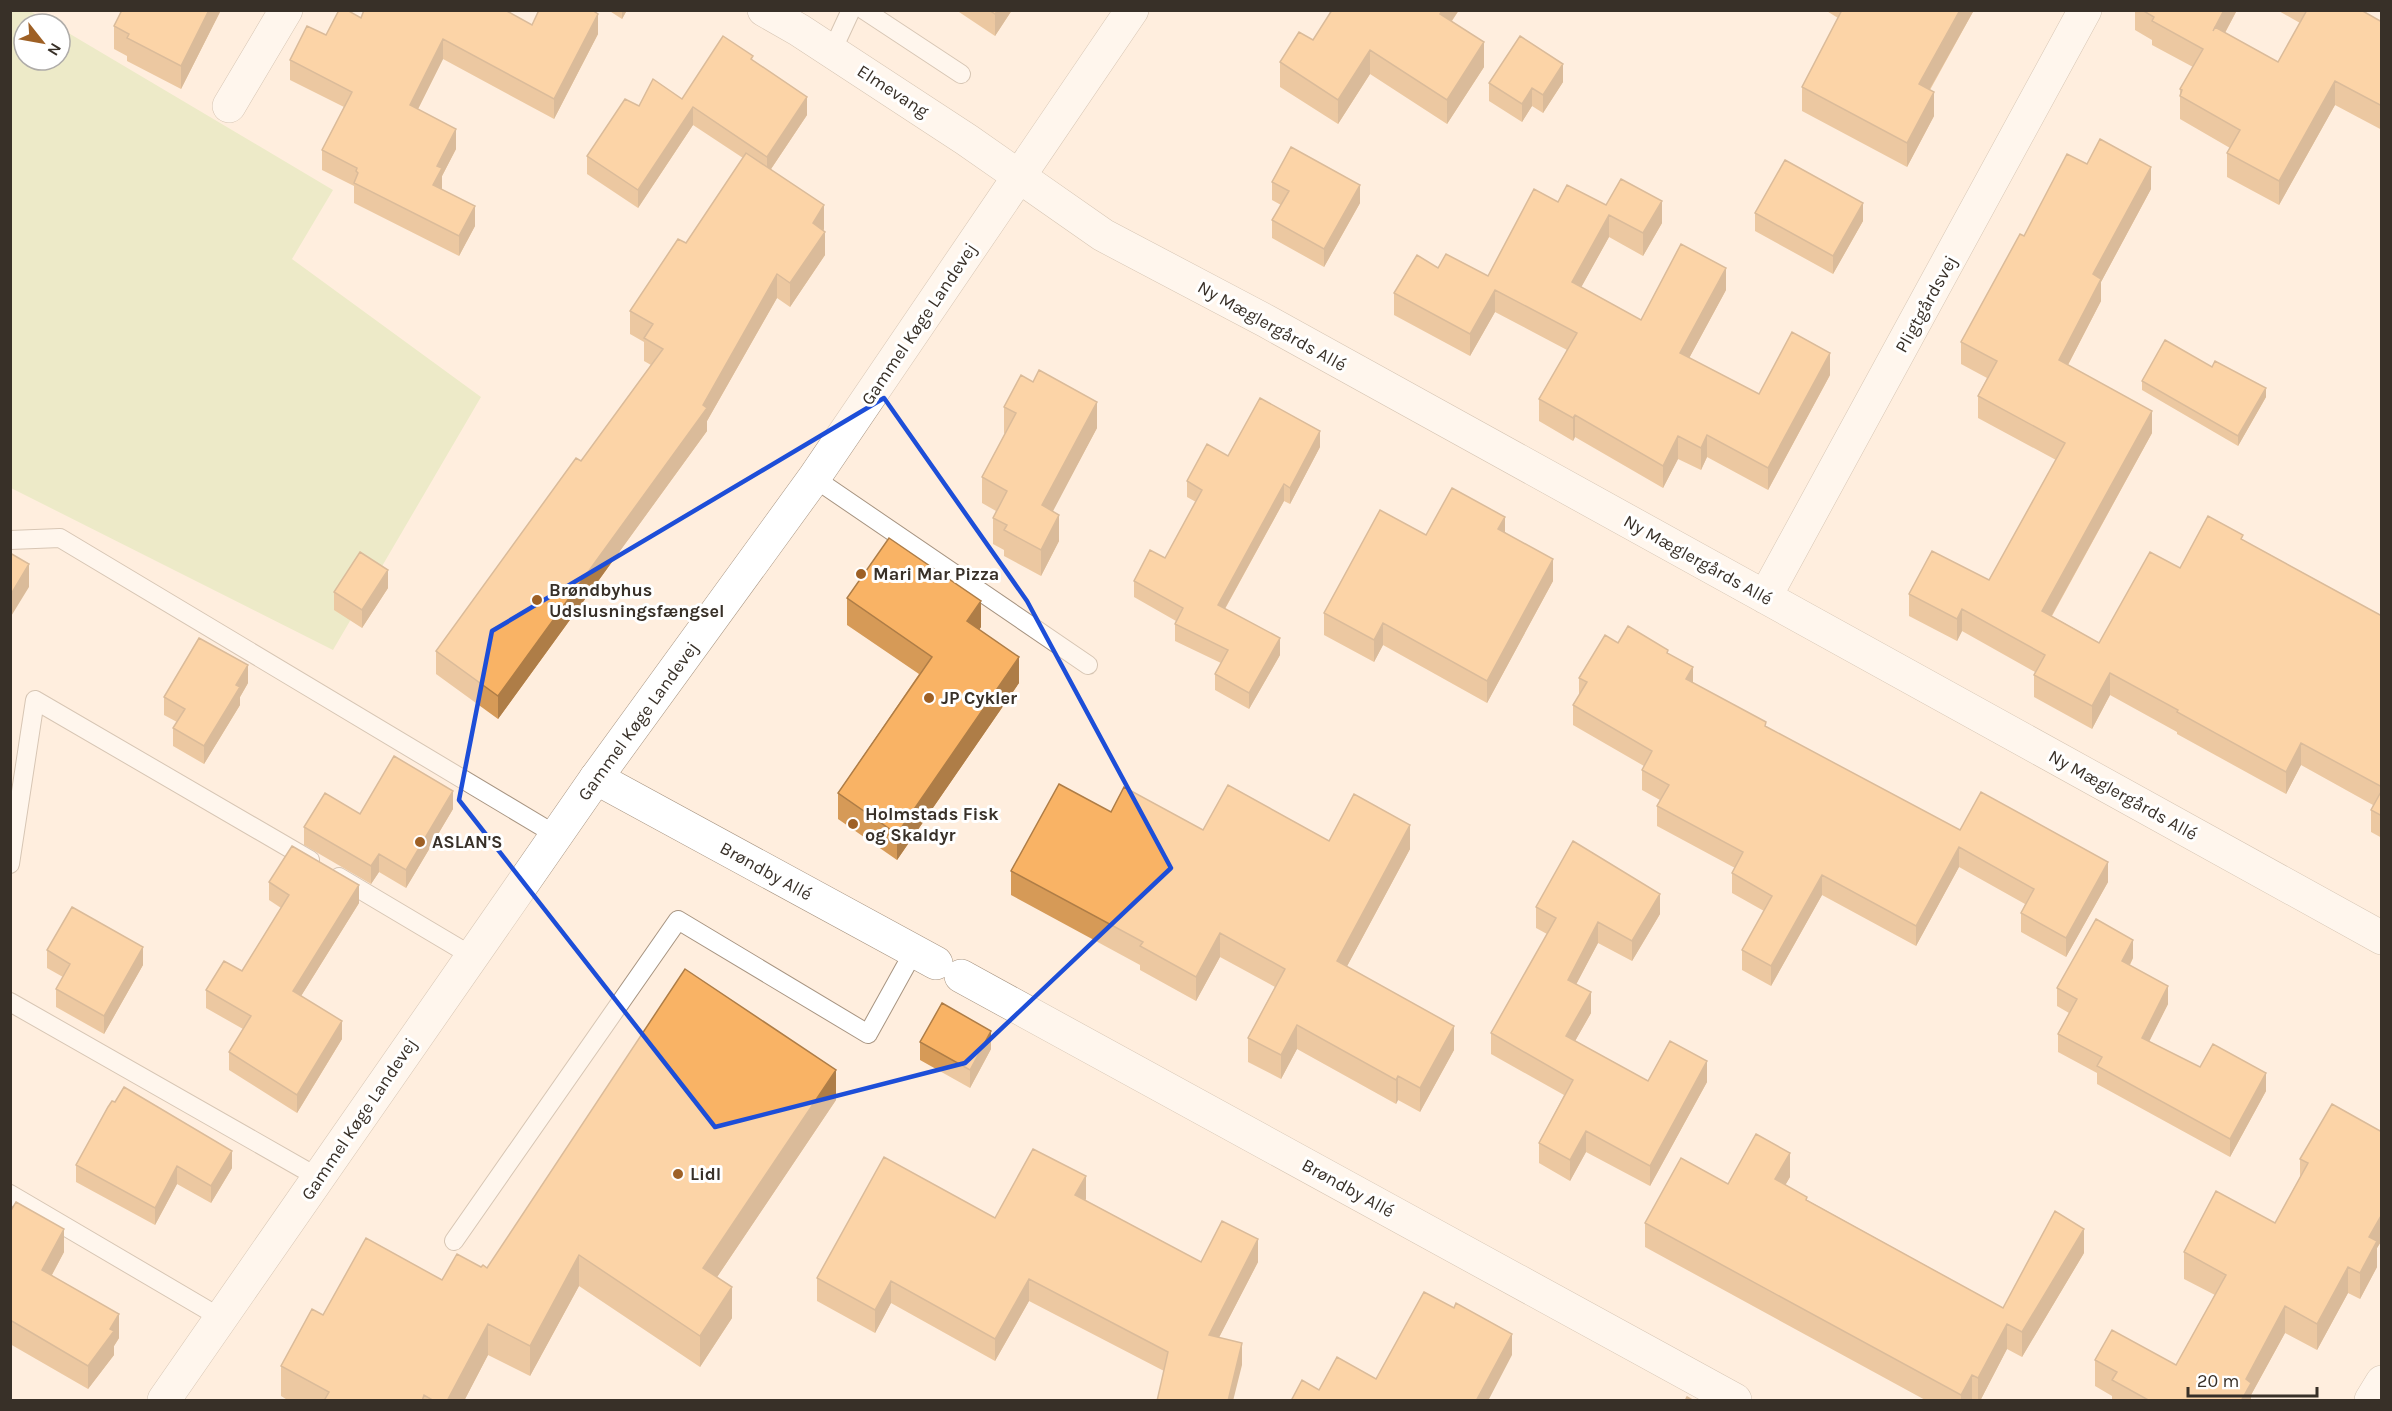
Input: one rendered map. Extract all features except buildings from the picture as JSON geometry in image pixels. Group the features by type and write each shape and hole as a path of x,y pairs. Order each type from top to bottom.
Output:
{"street":[{"path":"229,106 286,10"},
{"name":"Elmevang","path":"764,10 832,51 1019,176"},
{"name":"Gammel Køge Landevej","path":"164,1401 596,778 814,478 1132,10"},
{"name":"Pligtgårdsvej","path":"1765,597 2085,10"},
{"name":"Ny Mæglergårds Allé","path":"1019,176 1103,235 1266,321 2382,938"},
{"name":"Brøndby Allé","path":"596,778 1735,1401"},
{"path":"2371,1401 2382,1382"}],"lane":[{"path":"832,51 851,10"},
{"path":"864,10 961,74"},
{"path":"814,478 1088,665"},
{"path":"10,540 60,538 556,835"},
{"path":"10,864 35,700 472,956"},
{"path":"454,1241 678,920 868,1034 937,963"},
{"path":"10,1002 319,1178"},
{"path":"10,1194 221,1318"}],"highlighted area":[{"path":"884,398 1027,601 1171,868 965,1063 715,1127 459,800 492,631"}],"green space":[{"path":"10,11 32,12 12,12 12,72 72,72 72,35 333,190 292,259 481,397 333,650 11,488"}],"place":[{"name":"Mari Mar Pizza","path":"861,574"},
{"name":"Brøndbyhus Udslusningsfængsel","path":"537,600"},
{"name":"JP Cykler","path":"929,698"},
{"name":"Holmstads Fisk og Skaldyr","path":"853,824"},
{"name":"ASLAN'S","path":"420,842"},
{"name":"Lidl","path":"678,1174"}]}
